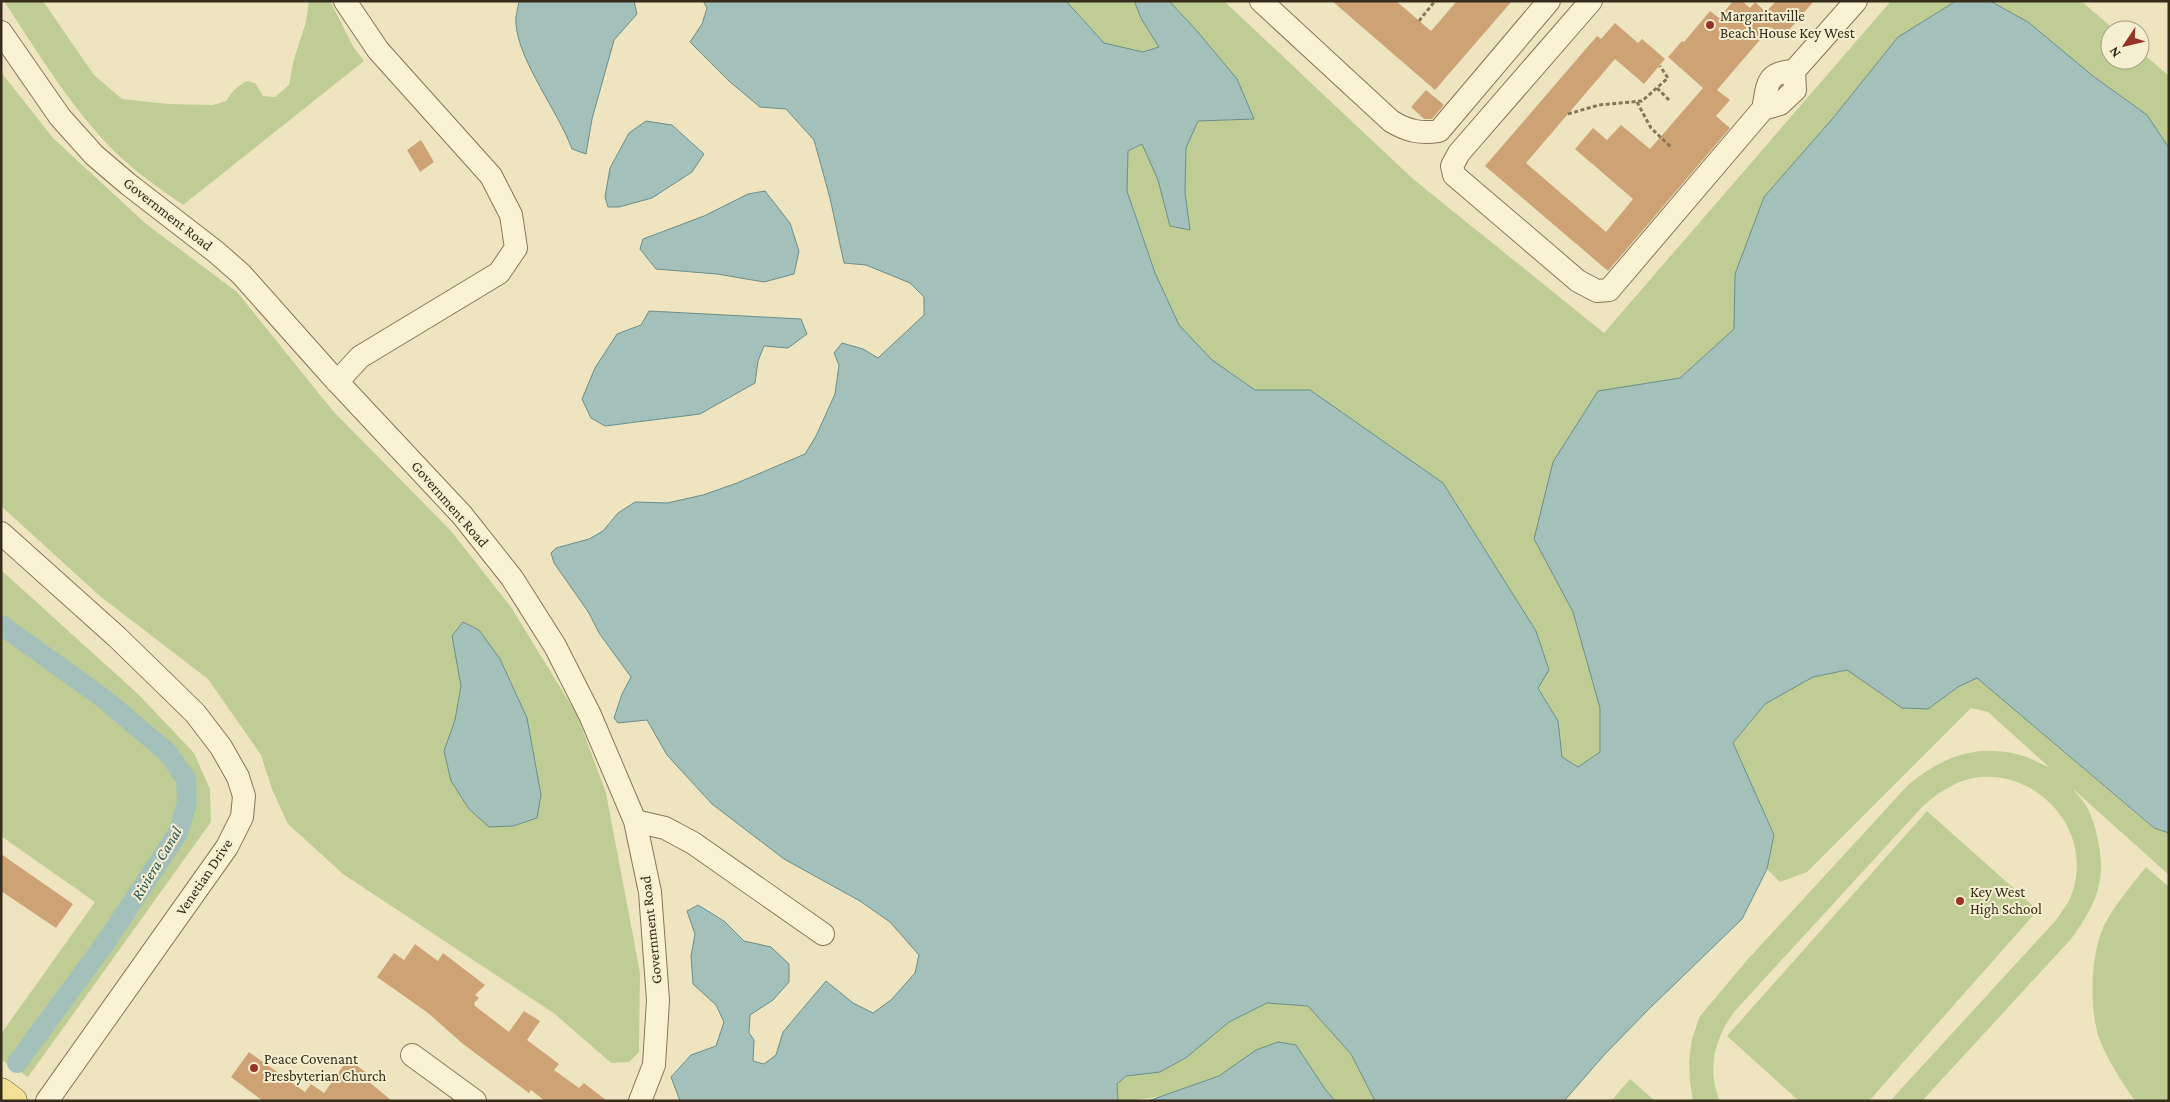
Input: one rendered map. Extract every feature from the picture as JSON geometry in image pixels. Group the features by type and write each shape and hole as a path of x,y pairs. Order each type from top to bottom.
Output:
{"main road":[{"path":"1,1092 13,1101"}],"street":[{"path":"337,382 360,357 499,273 516,248 510,215 492,176 378,50 346,1"},
{"path":"1261,1 1391,121 1402,128 1424,134 1439,130 1549,1"},
{"path":"1591,1 1459,153 1452,166 1454,175 1578,281 1597,291 1609,290 1762,109 1766,86 1774,76 1783,71 1794,71 1856,1"},
{"name":"Government Road","path":"1,32 60,117 94,155 241,274 337,382 462,515 512,578 555,646 590,715 635,820 650,892 658,1000 654,1065 640,1101"},
{"name":"Venetian Drive","path":"1,533 117,637 196,713 221,746 238,777 244,796 242,817 227,847 47,1101"},
{"path":"635,820 665,828 693,843 822,934"},
{"path":"412,1055 475,1101"}],"path":[{"path":"1419,21 1435,1"},
{"path":"1568,114 1599,105 1642,101 1668,78 1660,66"},
{"path":"1657,88 1670,101"},
{"path":"1636,102 1651,128 1672,148"}],"green space":[{"path":"4,1 43,1 94,75 122,99 168,104 213,105 226,101 234,90 246,81 255,83 263,96 275,97 289,85 294,59 306,22 309,1 330,1 354,48 364,61 183,205 129,165 97,133 55,78"},
{"path":"1066,1 1134,1 1142,20 1159,47 1143,52 1104,43"},
{"path":"1169,1 1224,1 1413,179 1604,333 1891,1 1956,1 1898,37 1833,118 1734,329 1680,378 1647,384 1534,539 1573,612 1600,708 1600,752 1578,767 1562,757 1558,721 1538,687 1536,631 1443,483 1310,390 1255,390 1212,360 1179,325 1155,273 1127,191 1128,151 1142,144 1158,180 1170,226 1189,230 1185,192 1186,148 1198,121 1254,119 1197,31"},
{"path":"1990,1 2081,1 2103,20 2100,20 2100,70 2150,70 2150,60 2169,76 2169,148 2147,115 2093,76 2028,22"},
{"path":"1,72 53,138 145,223 237,292 333,411 451,531 511,607 577,715 606,793 640,973 639,1052 629,1062 611,1063 555,1014 343,874 288,824 272,789 261,755 208,679 101,597 1,506","holes":["500,659 527,718 541,795 469,809 451,781 444,751 455,720 461,686"]},
{"path":"1,570 138,694 194,753 210,789 211,822 28,1077 1,1060 1,1034 95,902 1,836"},
{"path":"1847,670 1902,708 1928,709 1958,687 1977,678 2153,828 2169,833 2169,875 2073,789 2085,804 2092,817 2100,856 2100,881 2087,916 2071,939 1922,1101 1890,1101 2057,919 2070,899 2077,873 2076,851 2069,831 2058,812 2043,797 2024,785 2003,778 1980,777 1957,783 1942,791 1923,806 1734,1012 1727,1022 1718,1043 1713,1066 1716,1089 1720,1101 1693,1101 1689,1061 1692,1039 1700,1016 1748,959 1908,785 1935,766 1949,759 1979,751 2010,753 2027,757 2049,767 1988,712 1971,708 1807,872 1780,882 1767,869 1774,835 1733,744 1765,704 1813,677"},
{"path":"1927,811 2038,910 1869,1101 1799,1101 1727,1036"},
{"path":"2146,867 2169,887 2169,1101 2137,1101 2133,1098 2112,1066 2099,1039 2093,1008 2093,968 2101,933 2115,907"},
{"path":"1267,1003 1308,1006 1351,1054 1375,1101 1335,1101 1325,1089 1256,1050 1233,1068 1207,1082 1155,1097 1118,1100 1117,1084 1126,1076 1160,1072 1187,1057 1229,1022"},
{"path":"1630,1079 1655,1101 1611,1101"}],"water":[{"path":"519,1 634,1 637,14 614,40 592,119 586,154 572,149 566,134 531,70 519,39 516,24"},
{"path":"703,1 1066,1 1104,43 1143,52 1159,47 1142,20 1134,1 1169,1 1237,79 1254,119 1198,121 1186,148 1185,192 1190,230 1170,226 1158,180 1142,144 1128,151 1127,191 1155,273 1179,325 1212,360 1255,390 1310,390 1443,483 1536,631 1549,670 1538,688 1558,721 1562,757 1578,767 1600,752 1600,708 1573,612 1534,539 1553,462 1598,391 1680,378 1734,329 1735,274 1764,197 1833,118 1898,37 1956,1 1990,1 2028,22 2093,76 2147,115 2169,148 2169,833 2154,828 1977,678 1958,687 1928,709 1902,708 1847,670 1813,677 1765,704 1733,743 1774,835 1767,869 1742,919 1649,1009 1605,1054 1564,1101 1375,1101 1351,1054 1308,1006 1267,1003 1229,1022 1187,1057 1160,1072 1126,1076 1117,1084 1118,1100 1123,1101 680,1101 671,1077 691,1055 716,1046 724,1022 716,1005 693,984 691,956 695,934 687,911 698,905 724,921 744,941 771,947 789,964 789,982 773,1000 750,1015 749,1033 754,1040 753,1061 764,1064 776,1055 783,1032 826,981 853,1003 873,1013 891,1000 915,973 919,955 890,922 860,901 784,859 712,804 667,755 647,720 618,723 614,718 622,694 631,677 599,633 589,613 554,563 551,553 556,548 589,539 603,531 618,513 635,502 667,503 703,495 737,483 805,454 816,436 835,394 839,365 834,353 842,343 863,349 878,358 924,315 924,297 910,283 866,265 844,263 830,198 814,140 786,109 760,107 730,82 690,42 702,24 707,8"},
{"path":"646,121 672,125 704,154 692,172 652,198 619,207 608,207 605,197 610,168 629,133"},
{"path":"765,191 790,223 799,251 794,274 764,282 717,274 656,269 640,249 643,239 704,216 748,194"},
{"path":"649,311 801,319 807,334 788,348 764,346 758,361 755,383 700,414 605,426 591,418 582,399 595,368 617,334 641,325"},
{"path":"463,622 479,630 500,659 527,718 541,795 537,818 513,826 489,827 469,809 451,781 444,751 455,720 461,686 452,636"},
{"path":"1278,1042 1296,1045 1335,1101 1148,1101 1219,1076 1256,1050"}],"building":[{"path":"1332,1 1396,1 1431,31 1457,1 1512,1 1435,90"},
{"path":"1733,1 1742,1 1750,8 1755,2 1766,12 1776,1 1814,1 1783,37 1771,27 1717,90 1730,100 1716,116 1730,128 1608,271 1485,166 1597,36 1601,39 1615,23 1638,43 1642,39 1665,59 1644,84 1615,59 1526,163 1606,232 1633,199 1575,149 1593,128 1607,140 1621,125 1650,149 1703,88 1668,57 1682,41 1684,42 1710,11 1719,18"},
{"path":"1426,90 1444,105 1432,119 1424,119 1411,107"},
{"path":"421,140 434,162 420,172 407,150"},
{"path":"1,854 73,904 56,928 1,891"},
{"path":"415,944 438,961 443,953 485,985 475,995 479,998 474,1003 475,1006 509,1032 524,1011 540,1021 527,1040 559,1064 554,1070 579,1088 584,1083 607,1101 545,1101 531,1090 529,1093 463,1044 428,1013 377,977 394,953 404,960"},
{"name":"Peace Covenant Presbyterian Church","path":"249,1052 305,1092 311,1084 324,1093 348,1059 371,1076 368,1081 392,1101 263,1101 231,1077"}],"waterway":[{"name":"Riviera Canal","path":"1,625 103,698 168,753 186,779 187,803 178,833 106,942 17,1063"}],"place":[{"name":"Margaritaville Beach House Key West","path":"1710,25"},
{"name":"Key West High School","path":"1960,901"},
{"name":"Peace Covenant Presbyterian Church","path":"254,1068"}]}
